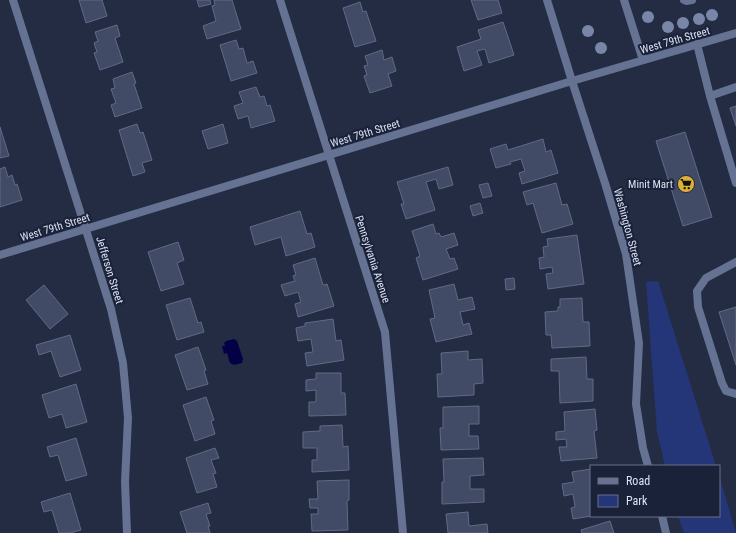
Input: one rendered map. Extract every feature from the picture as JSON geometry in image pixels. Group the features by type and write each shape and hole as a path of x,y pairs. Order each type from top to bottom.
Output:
{"street":[{"name":"Jefferson Street","path":"13,0 111,309 123,363 128,418 126,482 127,533"},
{"name":"Pennsylvania Avenue","path":"280,0 385,332 403,533"},
{"name":"Washington Street","path":"547,0 626,254 639,343 636,404 643,448 648,465"},
{"path":"624,0 643,60"},
{"path":"684,0 692,0"},
{"name":"West 79th Street","path":"0,254 736,33"},
{"path":"697,44 710,96 736,182"},
{"path":"710,96 736,87"},
{"path":"736,262 706,278 697,291 698,307 722,383 726,391 736,394"},
{"path":"662,517 666,533"}],"green space":[{"path":"658,281 716,465 665,465 657,432 646,282"},
{"path":"720,478 736,533 684,533 678,517 720,517"}],"shaded area":[{"path":"234,339 237,341 243,359 242,363 234,365 230,363 227,353 224,354 222,346 225,346 224,343 226,341"}],"building":[{"path":"79,0 102,0 107,16 86,23"},
{"path":"197,0 210,0 211,4 199,7"},
{"path":"214,0 232,0 241,29 207,39 203,26 216,21 212,6 215,5"},
{"path":"471,0 498,0 502,13 478,20"},
{"path":"360,2 363,12 366,11 376,41 355,47 343,8"},
{"path":"503,22 514,55 489,63 485,49 477,51 482,65 464,71 457,47 481,39 478,30"},
{"path":"117,25 120,36 115,38 123,62 100,70 94,53 97,52 94,43 98,41 95,32"},
{"path":"236,40 239,49 243,48 247,63 253,61 257,73 231,81 220,45"},
{"path":"382,50 384,60 392,57 396,71 388,74 392,86 370,93 364,76 367,75 364,66 368,65 365,56"},
{"path":"132,72 136,83 134,84 142,108 115,117 111,105 116,103 111,89 115,88 113,79"},
{"path":"256,87 260,97 264,96 267,106 270,105 275,121 251,128 248,116 238,119 234,106 243,103 239,92"},
{"path":"736,106 736,126 730,108"},
{"path":"137,124 140,133 143,132 152,160 142,163 145,172 133,176 119,130"},
{"path":"223,124 228,143 208,149 202,131"},
{"path":"0,127 9,156 0,158"},
{"path":"685,132 712,217 683,226 656,141"},
{"path":"543,139 546,152 551,150 558,173 522,184 519,173 525,171 521,159 510,162 511,164 496,168 490,149 506,144 508,150"},
{"path":"5,167 8,177 12,175 15,185 17,184 22,200 0,207 0,169"},
{"path":"448,167 453,185 439,189 436,179 426,182 435,210 406,219 401,204 404,204 397,182"},
{"path":"488,183 492,196 483,198 479,185"},
{"path":"556,183 562,205 567,204 573,224 542,233 533,203 527,205 523,192"},
{"path":"480,203 483,213 473,216 470,206"},
{"path":"300,211 307,234 311,233 315,247 286,256 281,237 255,245 250,227"},
{"path":"433,224 436,234 439,233 441,237 454,233 458,245 446,249 450,259 454,258 458,269 423,280 416,258 420,256 412,231"},
{"path":"577,235 584,284 548,289 546,274 553,273 552,267 540,269 539,258 544,257 543,247 548,246 547,239"},
{"path":"178,242 184,260 177,263 184,284 161,291 148,252"},
{"path":"315,258 323,285 327,284 334,306 298,317 295,304 301,302 298,292 285,296 281,285 295,281 293,276 296,275 293,265"},
{"path":"514,278 515,289 506,290 505,279"},
{"path":"454,284 458,300 472,297 475,309 460,312 463,325 469,323 472,334 436,342 430,319 435,318 429,290"},
{"path":"44,285 68,314 50,329 26,300"},
{"path":"190,298 198,323 201,322 204,332 177,340 166,305"},
{"path":"582,298 583,322 589,322 590,346 552,348 551,335 546,335 545,312 558,311 558,307 560,307 560,299"},
{"path":"736,307 736,365 719,312"},
{"path":"333,319 336,341 341,340 344,360 307,366 305,353 313,352 311,339 298,341 296,328 305,326 305,323"},
{"path":"70,335 81,370 60,377 51,351 39,355 36,345"},
{"path":"198,347 206,370 204,371 208,384 187,390 175,355"},
{"path":"468,351 468,360 482,359 483,383 474,384 474,395 438,397 437,374 442,374 441,353"},
{"path":"586,357 587,379 593,379 593,401 560,403 559,371 551,371 551,359"},
{"path":"316,373 341,373 341,393 345,393 346,415 309,416 309,402 316,402 316,390 306,391 306,380 316,379"},
{"path":"76,384 87,422 66,428 62,414 49,418 42,395"},
{"path":"206,397 214,420 211,421 215,434 195,441 183,405"},
{"path":"479,406 479,424 469,424 469,436 478,436 479,449 441,450 440,428 443,428 443,407"},
{"path":"595,409 597,430 594,431 597,458 561,461 559,447 567,447 566,439 556,440 556,432 565,431 564,412"},
{"path":"342,425 343,447 348,446 349,470 312,472 312,460 317,460 317,448 303,448 303,432 320,431 320,426"},
{"path":"76,438 87,475 66,481 58,455 50,457 47,447"},
{"path":"215,448 219,458 211,460 216,473 213,474 217,487 197,493 186,458"},
{"path":"483,458 484,475 470,476 470,489 484,489 484,502 442,504 442,482 444,482 443,459"},
{"path":"590,469 590,516 573,519 571,508 575,507 573,494 564,496 562,484 574,482 572,472"},
{"path":"349,480 349,500 347,501 348,530 312,531 311,514 318,514 318,508 310,508 309,499 318,499 317,481"},
{"path":"70,493 81,530 70,533 59,533 52,510 44,512 41,502"},
{"path":"208,503 211,513 206,514 210,526 208,526 210,533 187,533 180,512"},
{"path":"468,512 469,526 487,524 488,533 448,533 446,514"},
{"path":"610,521 614,533 582,533 581,530"}],"place":[{"name":"Minit Mart","path":"686,184"}]}
